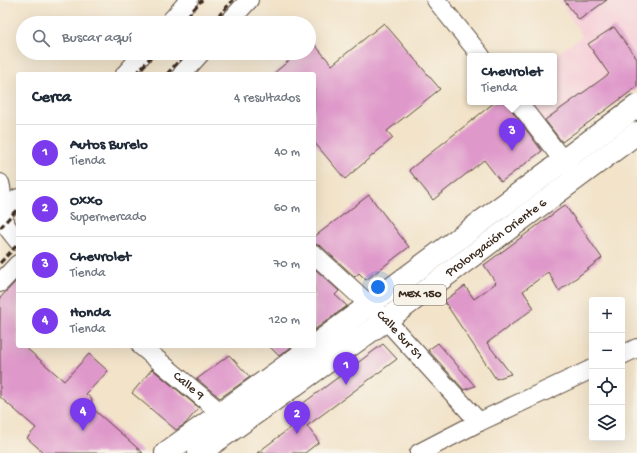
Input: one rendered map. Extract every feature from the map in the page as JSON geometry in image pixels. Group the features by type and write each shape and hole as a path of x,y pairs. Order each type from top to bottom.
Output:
{"main road":[{"name":"Prolongación Oriente 6","path":"316,345 637,106"},
{"name":"Prolongación Oriente 6","path":"166,453 227,421 386,320 637,133"},
{"name":"Prolongación Oriente 6","path":"199,453 227,421 312,348"}],"street":[{"path":"176,16 189,0"},
{"path":"234,16 249,0"},
{"path":"436,0 479,53"},
{"path":"127,72 138,60"},
{"path":"184,72 195,60"},
{"path":"520,105 577,179"},
{"path":"1,187 1,215 4,223 16,238"},
{"path":"1,215 16,200"},
{"name":"Calle Sur 51","path":"316,256 386,320 479,422"},
{"path":"0,283 16,266"},
{"name":"Calle 9","path":"143,348 227,421"},
{"path":"625,354 637,348"},
{"path":"422,452 479,422 589,370"}],"shaded area":[{"path":"559,0 637,0 637,86 559,144 524,105 557,105 557,54 582,36"}],"building":[{"path":"564,0 607,0 579,20"},
{"path":"384,23 440,89 387,131 393,138 345,179 316,144 316,72 275,72 290,60 316,60 316,46 332,65"},
{"path":"614,27 637,59 637,87 562,142 545,120 609,74 588,44"},
{"path":"491,105 509,105 542,151 501,182 484,160 433,200 409,170"},
{"path":"369,195 409,247 366,280 359,273 355,277 321,246 316,245 316,235"},
{"path":"565,205 602,258 559,291 548,272 523,291 534,308 487,343 511,374 496,379 444,301 465,286 474,299 496,283 484,265"},
{"path":"316,270 339,291 335,295 347,306 316,329"},
{"path":"16,281 16,348 26,348 64,381 89,354 108,371 86,394 92,399 91,407 143,453 44,453 27,438 36,428 0,397 0,298"},
{"path":"438,343 475,386 464,390 428,350"},
{"path":"383,344 397,359 307,426 319,442 305,453 257,453 302,419 294,410"},
{"path":"271,348 290,348 279,356"},
{"path":"229,355 250,377 220,398 197,379"},
{"path":"152,369 199,408 185,424 176,430 132,393"}],"railway":[{"path":"187,16 202,0"},
{"path":"218,16 233,0"},
{"path":"138,72 148,60"},
{"path":"169,72 180,60"},
{"path":"0,228 16,210"},
{"path":"0,263 16,246"}],"place":[{"name":"Chevrolet","path":"512,151"},
{"name":"Autos Burelo","path":"346,385"},
{"name":"Honda","path":"83,431"},
{"name":"Oxxo","path":"297,434"}]}
